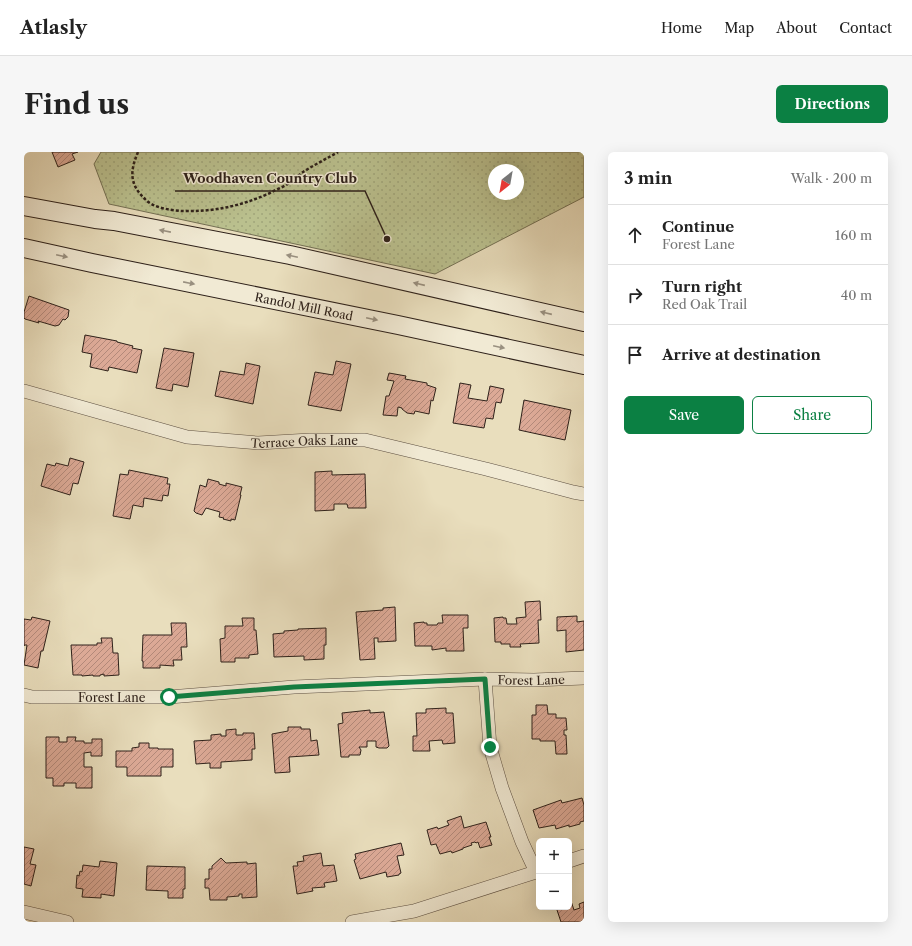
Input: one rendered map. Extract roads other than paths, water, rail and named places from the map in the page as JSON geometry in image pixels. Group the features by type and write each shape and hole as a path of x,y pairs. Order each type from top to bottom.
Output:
{"main road":[{"path":"24,206 290,255 584,322"},
{"name":"Randol Mill Road","path":"24,248 406,326 584,365"}],"street":[{"name":"Terrace Oaks Lane","path":"24,391 187,437 258,443 310,440 365,440 584,494"},
{"name":"Forest Lane","path":"24,695 32,697 169,697 294,687 485,679 534,680 584,678"},
{"path":"485,679 490,747 502,788 522,842 536,869"},
{"path":"572,860 584,856"},
{"path":"352,922 414,911 536,871"},
{"path":"24,912 67,922"}],"place":[{"name":"Woodhaven Country Club","path":"387,239"}]}
